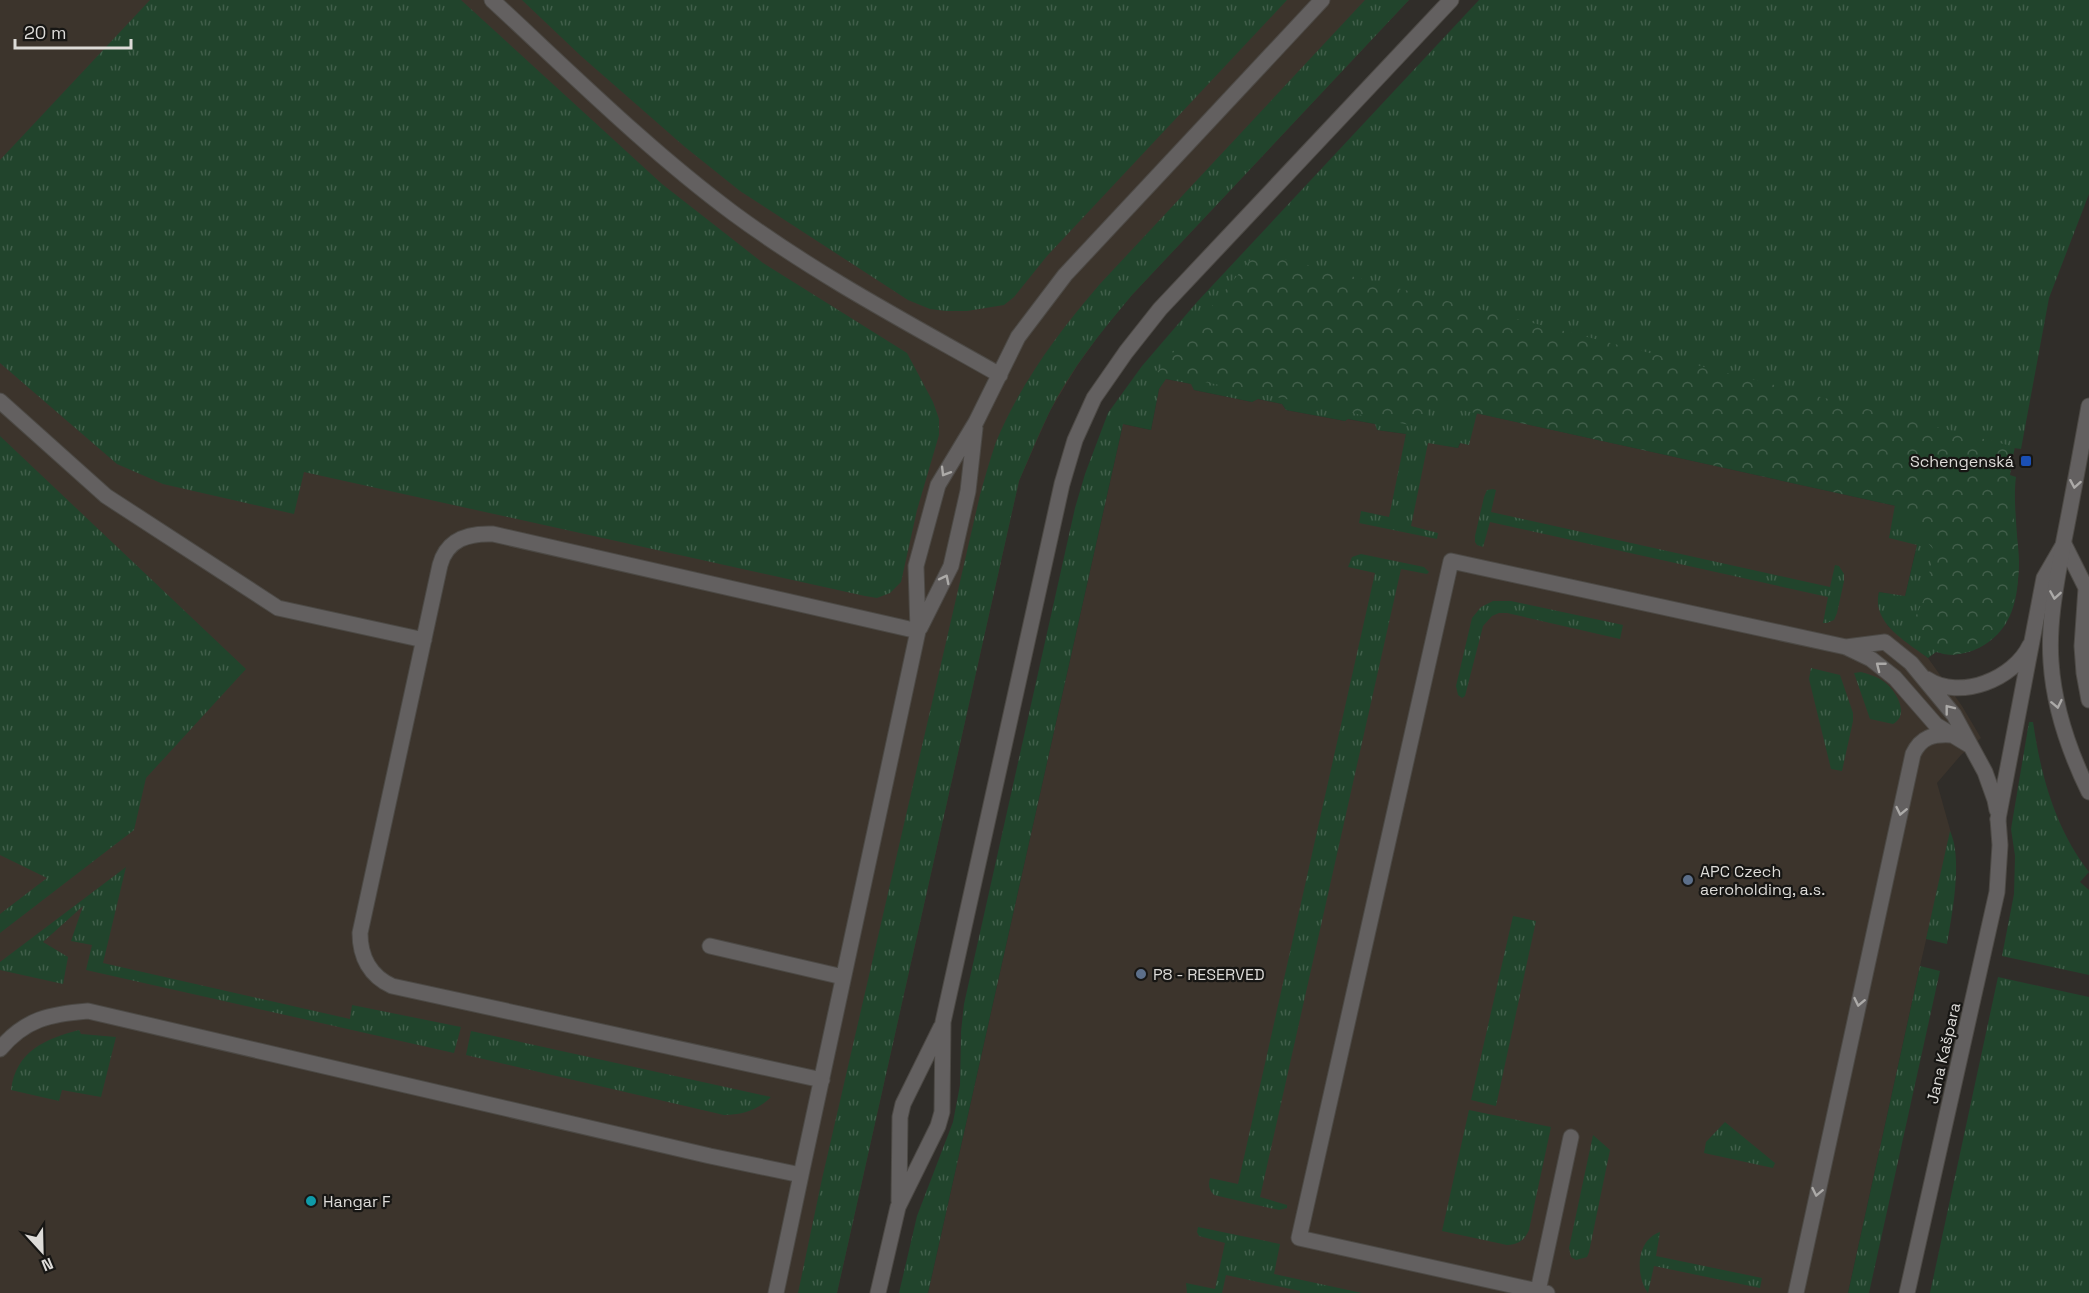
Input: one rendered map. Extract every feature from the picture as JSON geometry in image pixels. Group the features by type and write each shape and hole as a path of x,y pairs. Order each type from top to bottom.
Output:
{"street":[{"path":"492,0 663,156 733,213 805,262 1000,375"},
{"path":"776,1293 918,631 916,566 938,484 976,422 1018,337 1065,275 1322,0"},
{"path":"898,1207 939,1126 942,1112 943,1022 1060,494 1075,440 1094,398 1160,309 1451,0"},
{"path":"0,401 106,496 278,608 423,640"},
{"path":"2089,406 2054,600 2051,663 2055,697 2068,745 2089,792"},
{"path":"918,631 951,566 968,491 976,422"},
{"path":"822,1080 392,986 373,975 363,956 360,933 442,555 458,539 481,533 494,534 918,631"},
{"path":"1998,819 2044,578 2064,544"},
{"path":"2064,544 2085,588 2082,646 2089,700"},
{"path":"1571,1137 1543,1292 1299,1238 1451,561 1846,647 1871,659 1895,678 1936,725 1969,745"},
{"path":"1923,676 1931,682 1951,688 1978,685 2008,671 2022,657 2034,637"},
{"path":"1846,647 1884,642 1911,663 1923,676 1954,715 1985,772 1998,819"},
{"path":"1796,1293 1913,754 1924,738 1951,735"},
{"name":"Jana Kašpara","path":"1907,1293 1997,892 2000,845 1998,819"},
{"path":"710,946 843,977"},
{"path":"0,1049 10,1037 35,1021 57,1013 88,1011 710,1156 801,1175"},
{"path":"878,1293 898,1207 900,1117 903,1104 943,1022"}],"shaded area":[{"path":"0,0 1409,0 1132,295 1102,331 1077,366 1050,411 1019,481 837,1293 0,1293"},
{"name":"P8 - RESERVED","path":"1165,379 1192,384 1194,390 1252,402 1257,399 1282,404 1286,410 1375,424 1377,430 1406,434 1405,442 1427,446 1428,442 1458,448 1477,413 1896,506 1917,544 1905,597 1879,592 1878,605 1888,626 1928,658 1962,706 1981,738 1961,755 1937,783 1951,833 1848,1293 928,1293 1123,424 1151,430 1159,389"}],"green space":[{"path":"150,0 461,0 662,184 763,263 907,353 933,402 939,419 939,435 917,510 901,582 890,593 877,598 865,596 304,472 294,514 163,484 117,464 0,363 0,160"},
{"path":"522,0 1287,0 1047,256 1014,297 1004,305 967,311 946,311 930,309 908,300 740,191 685,147 581,56"},
{"path":"1365,0 1409,0 1132,295 1076,367 1057,397 1037,438 1019,481 837,1293 798,1293 822,1179 980,495 996,442 1028,379 1055,340 1099,285"},
{"path":"1479,0 2089,0 2089,194 2049,298 2021,449 2014,448 2010,475 2016,477 2018,567 2017,590 2012,612 2001,630 1984,645 1961,654 1936,652 1928,658 1893,631 1880,613 1879,592 1905,596 1917,545 1889,538 1895,505 1477,413 1469,445 1460,443 1458,448 1428,443 1411,526 1438,533 1437,539 1359,523 1361,511 1389,517 1406,434 1377,430 1375,424 1286,410 1282,404 1258,399 1252,402 1194,390 1191,384 1166,379 1159,389 1151,430 1123,424 928,1293 899,1293 917,1216 953,1122 960,1085 964,1004 1075,508 1108,413 1142,366 1197,302"},
{"path":"1257,252 2015,447 2010,485 2019,562 2017,588 2009,614 1995,636 1973,650 1952,655 1944,654 1937,652 1925,642 1911,626 1924,599 1934,550 1896,506 1430,403 1424,428 1157,372"},
{"path":"0,436 246,669 146,778 134,830 0,933 0,914 47,878 0,855"},
{"path":"1487,490 1496,490 1491,512 1830,587 1835,565 1839,566 1844,574 1844,581 1837,613 1834,620 1823,623 1828,597 1490,522 1483,547 1477,545 1475,536 1484,497"},
{"path":"1361,554 1424,567 1429,572 1427,574 1401,569 1260,1197 1287,1205 1287,1208 1279,1210 1214,1195 1209,1183 1210,1178 1238,1184 1375,573 1348,567 1352,557"},
{"path":"1493,601 1511,601 1623,625 1620,639 1499,613 1492,616 1483,626 1465,696 1462,698 1458,695 1456,686 1472,618 1481,607"},
{"path":"1811,668 1840,675 1853,713 1842,771 1831,769 1809,679"},
{"path":"1861,672 1883,681 1896,695 1901,714 1893,724 1870,719 1854,673"},
{"path":"2029,722 2033,722 2045,782 2058,819 2067,838 2089,872 2080,882 2089,890 2089,975 2002,956 2014,894 2015,856 2011,829"},
{"path":"1950,831 1956,856 1956,871 1954,902 1947,944 1926,939"},
{"path":"126,867 103,963 350,1019 352,1005 461,1027 454,1053 86,970 92,945 71,941 83,906 43,942 68,957 63,984 0,970 0,962"},
{"path":"1513,916 1536,921 1496,1106 1471,1100"},
{"path":"1920,966 1940,971 1869,1293 1848,1293"},
{"path":"1998,977 2089,997 2089,1293 1930,1293"},
{"path":"79,1030 81,1034 116,1037 101,1097 62,1090 59,1101 11,1090 19,1065 26,1056 44,1043"},
{"path":"471,1031 771,1097 749,1111 724,1115 466,1055"},
{"path":"1469,1110 1551,1127 1529,1230 1525,1237 1517,1243 1507,1245 1442,1231"},
{"path":"1725,1122 1775,1163 1773,1168 1704,1153 1706,1142"},
{"path":"1593,1135 1610,1150 1589,1252 1587,1257 1576,1260 1571,1257 1569,1248"},
{"path":"1198,1227 1280,1244 1274,1274 1362,1293 1300,1293 1300,1291 1226,1275 1222,1293 1187,1293 1186,1283 1215,1289 1225,1243 1199,1236"},
{"path":"1660,1232 1656,1256 1762,1278 1760,1288 1654,1266 1648,1293 1641,1277 1640,1259 1646,1242"}],"place":[{"name":"Schengenská","path":"2026,461"},
{"name":"APC Czech aeroholding, a.s.","path":"1688,880"},
{"name":"P8 - RESERVED","path":"1141,974"},
{"name":"Hangar F","path":"311,1201"}]}
